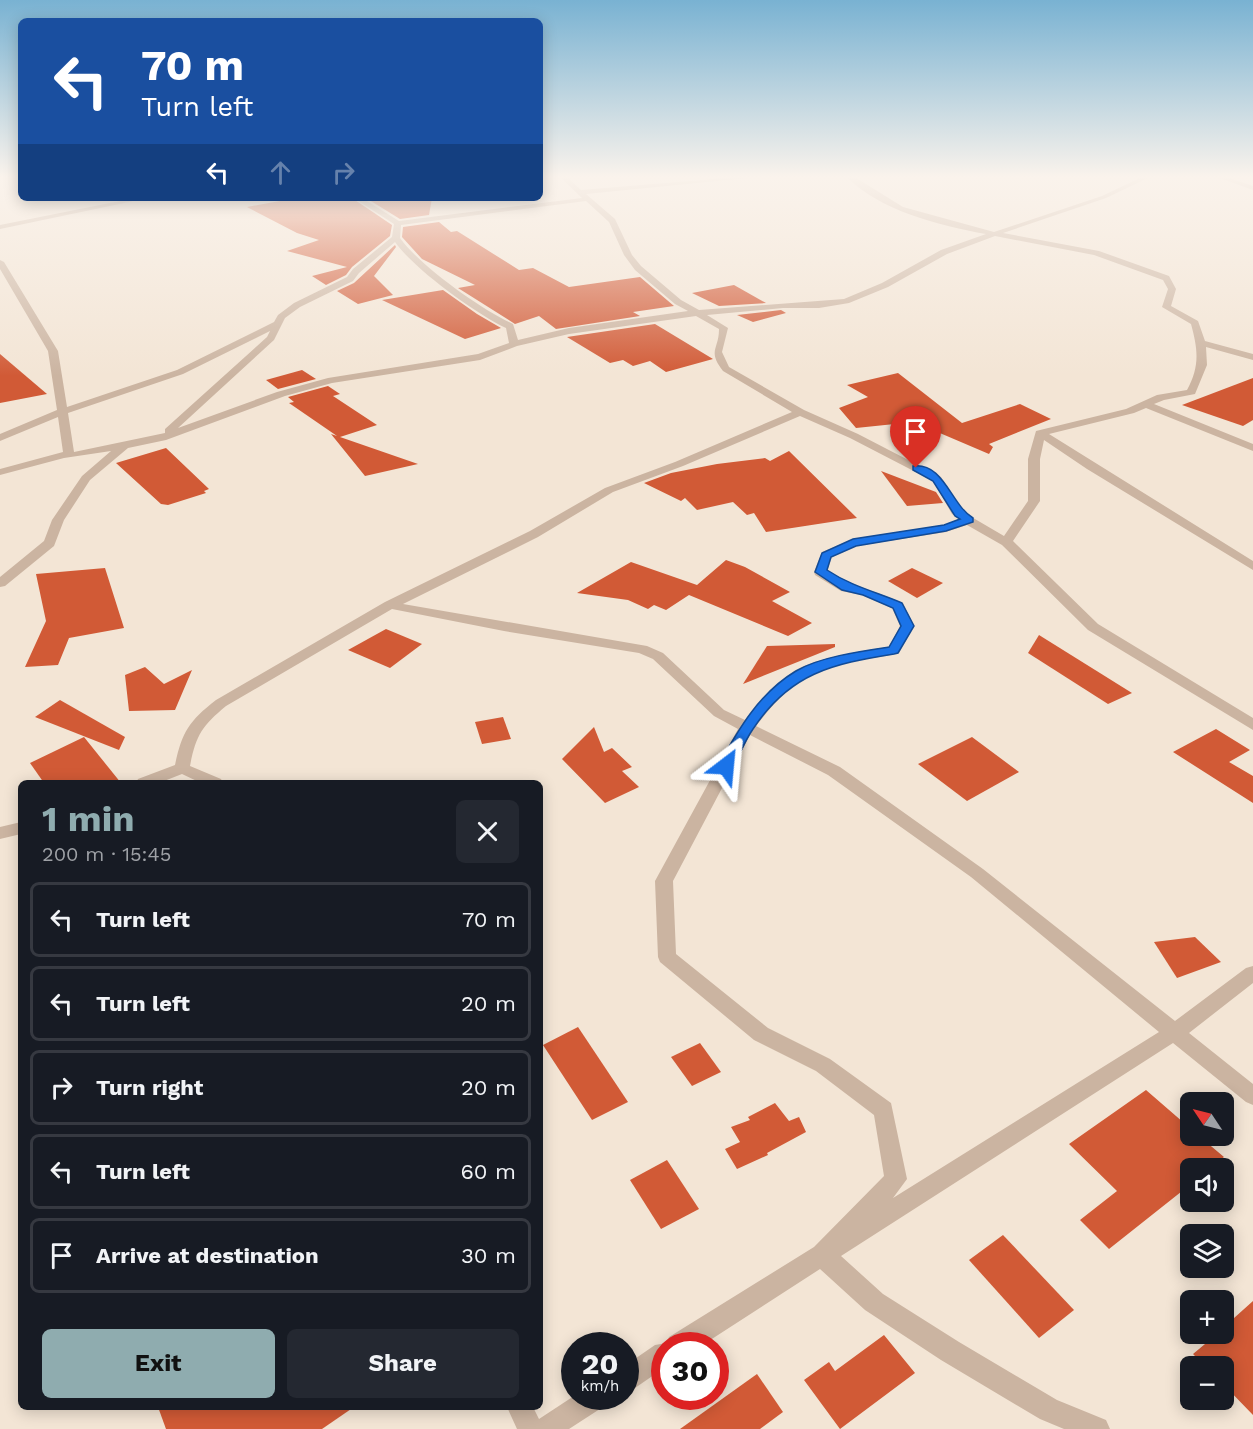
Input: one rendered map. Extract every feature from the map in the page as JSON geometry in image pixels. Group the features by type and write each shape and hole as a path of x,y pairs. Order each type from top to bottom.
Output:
{"street":[{"path":"162,438 271,338 281,317 297,305 350,279 356,271 390,243"},
{"path":"399,243 432,273 492,318 510,326 514,344"},
{"path":"622,243 638,268 667,294 724,328 724,334 716,351 717,359 726,369 800,412 854,436 937,479 958,514 1006,542 1093,627 1253,725"},
{"path":"0,472 64,455 69,456 162,438 281,394 331,380 471,359 494,353 514,344 569,331 696,313 783,305 819,305 846,301 885,285 944,252 969,243"},
{"path":"1040,243 1096,253 1166,278 1172,289 1166,307 1195,323 1201,343 1204,368 1191,392 1161,398 1130,411 1040,433"},
{"path":"0,262 53,351 69,456"},
{"path":"0,438 62,412 180,372 278,324"},
{"path":"1201,343 1253,357"},
{"path":"1146,404 1253,448"},
{"path":"182,768 189,737 195,723 220,703 390,605 534,534 609,490 679,464 800,412"},
{"path":"1006,542 1034,501 1034,459 1040,433"},
{"path":"1040,433 1091,467 1253,566"},
{"path":"0,583 50,543 58,520 86,478 126,445"},
{"path":"822,1255 896,1179 884,1110 823,1065 761,1034 667,957 664,882 747,727 770,699 801,673 846,658 894,650 907,626 898,606 866,592 846,588 820,572 826,555 853,543 946,528 969,520"},
{"path":"390,605 504,627 642,649 658,656 719,714 834,771 978,873 1253,1096"},
{"path":"152,780 182,768 208,780"},
{"path":"0,833 18,829"},
{"path":"700,1332 1175,1032 1253,973"},
{"path":"822,1255 874,1302 950,1351 1049,1410 1097,1429"},
{"path":"521,1410 530,1429"},
{"path":"546,1429 575,1410"}],"building":[{"path":"311,243 382,243 352,267 346,275 326,285 312,276 347,267 287,251"},
{"path":"407,243 476,243 519,270 533,268 569,287 640,277 674,306 633,312 640,316 556,329 539,316 515,324 458,288 475,285 422,259"},
{"path":"395,245 396,247 374,276 393,295 358,304 337,291 354,283"},
{"path":"734,285 766,303 719,306 692,293"},
{"path":"443,290 501,328 465,339 382,300"},
{"path":"781,310 786,313 753,322 737,315"},
{"path":"655,324 713,359 666,372 650,361 633,366 623,360 610,363 567,337"},
{"path":"0,354 47,394 0,403"},
{"path":"302,370 316,379 278,389 266,380"},
{"path":"898,373 962,423 1020,404 1051,419 989,444 993,447 989,454 914,422 856,428 839,408 868,397 847,385"},
{"path":"1253,378 1253,420 1243,426 1182,405"},
{"path":"328,386 340,394 333,396 377,425 340,437 418,464 365,476 331,434 337,436 289,403 294,402 288,397"},
{"path":"166,448 209,489 204,491 206,493 168,505 161,504 116,463"},
{"path":"789,451 857,518 766,532 754,513 747,515 733,502 697,510 685,498 681,501 644,483 671,473 717,464 765,458 770,461"},
{"path":"881,471 936,492 943,503 907,506"},
{"path":"726,560 745,567 790,592 772,601 812,623 788,636 689,595 666,610 654,605 648,609 628,600 577,593 631,562 697,585"},
{"path":"105,568 124,628 69,638 58,665 25,667 46,621 36,574"},
{"path":"912,568 943,583 917,598 888,581"},
{"path":"386,629 422,644 390,668 348,650"},
{"path":"1039,635 1132,693 1108,704 1028,653"},
{"path":"835,644 835,647 743,684 767,646"},
{"path":"145,667 164,684 192,670 175,710 129,711 125,675"},
{"path":"60,700 125,737 119,750 35,717"},
{"path":"503,717 511,739 482,744 475,722"},
{"path":"594,727 604,752 612,748 632,767 622,771 639,787 605,803 562,759"},
{"path":"1216,729 1250,750 1229,762 1253,776 1253,803 1173,752"},
{"path":"84,737 119,780 42,780 30,763"},
{"path":"972,737 1019,772 967,801 918,764"},
{"path":"1195,937 1221,962 1177,978 1154,942"},
{"path":"578,1027 628,1102 592,1120 543,1045"},
{"path":"700,1043 721,1072 692,1086 671,1057"},
{"path":"1146,1090 1180,1119 1180,1146 1211,1146 1224,1157 1180,1158 1180,1193 1109,1249 1080,1220 1117,1191 1069,1144"},
{"path":"775,1103 789,1121 799,1117 806,1132 767,1153 768,1155 737,1169 725,1149 740,1142 731,1127 750,1120 748,1117"},
{"path":"667,1160 699,1209 661,1229 630,1180"},
{"path":"1003,1235 1074,1310 1039,1338 969,1260"},
{"path":"1253,1301 1253,1415 1234,1395 1234,1356 1195,1356 1193,1354 1205,1344 1234,1344 1234,1318"},
{"path":"884,1335 915,1373 840,1429 804,1380 829,1362 835,1371"},
{"path":"757,1374 783,1412 760,1429 680,1429 707,1410 729,1410 729,1394"},
{"path":"159,1410 350,1410 322,1429 166,1429"}],"route":[{"path":"726,766 747,727 770,699 801,673 846,658 894,650 907,626 898,606 866,592 846,588 820,572 826,555 853,543 946,528 969,520 958,514 937,479 916,468"}]}
